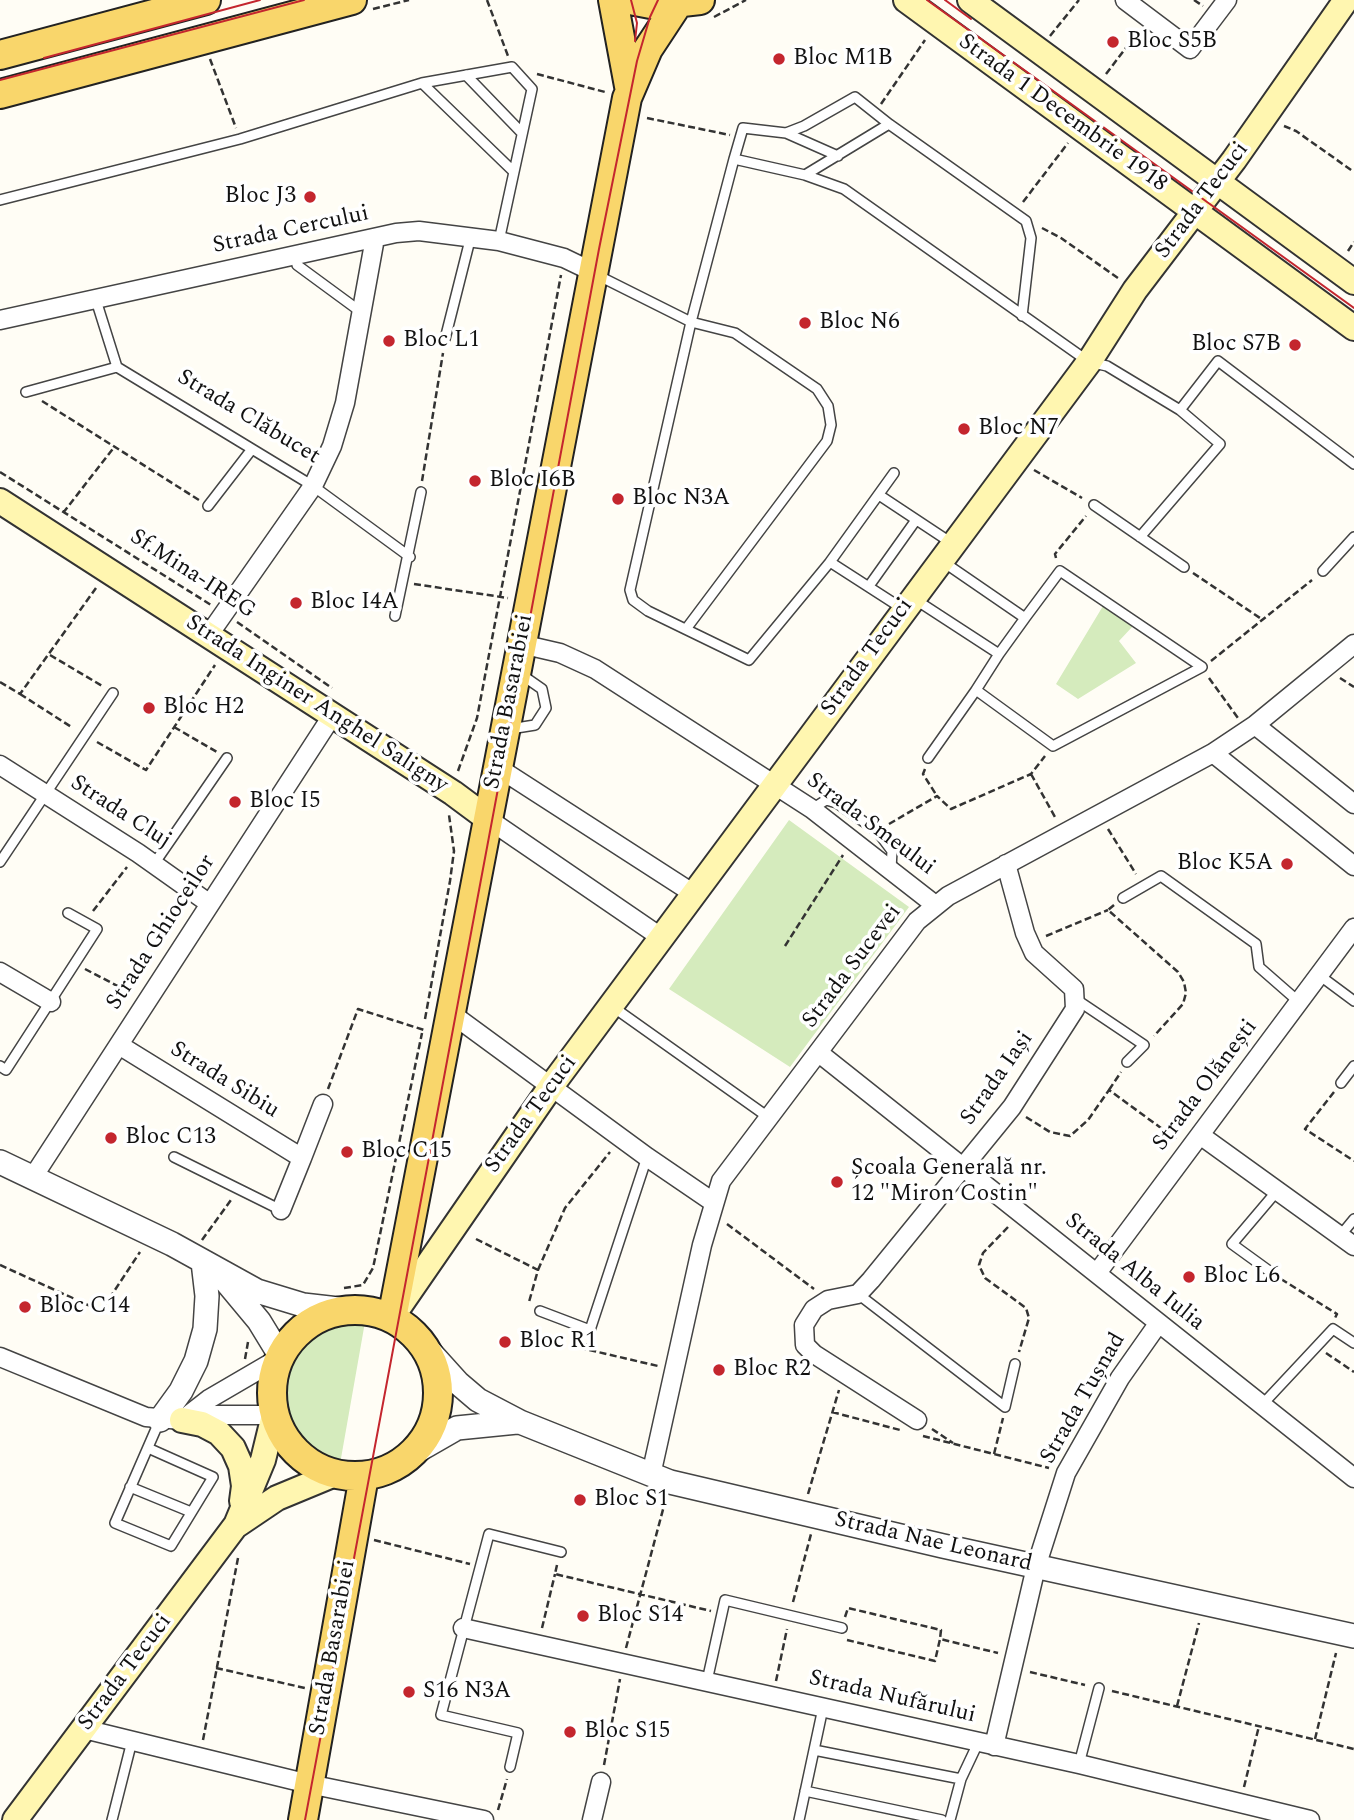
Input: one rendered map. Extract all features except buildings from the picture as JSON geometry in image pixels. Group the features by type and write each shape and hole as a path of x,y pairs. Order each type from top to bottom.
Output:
{"main road":[{"path":"0,55 206,0"},
{"path":"0,94 352,0"},
{"name":"Strada Basarabiei","path":"613,0 626,99"},
{"path":"630,0 656,5 688,3"},
{"name":"Strada 1 Decembrie 1918","path":"905,0 1082,126 1354,328"},
{"name":"Strada 1 Decembrie 1918","path":"970,0 1354,282"},
{"name":"Strada Tecuci","path":"392,1318 552,1085 1088,362 1135,290 1218,182 1346,0"},
{"name":"Strada Basarabiei","path":"392,1318 441,1027 488,819 626,99 663,22 688,3"},
{"name":"Strada Inginer Anghel Saligny","path":"0,502 217,642 337,706 488,819"},
{"path":"345,1299 368,1311 392,1318 421,1342 433,1364 435,1413 425,1436 410,1455 385,1470 364,1476 335,1474 315,1466 297,1453 283,1435 274,1415 271,1394 281,1357 309,1324 345,1299"},
{"name":"Strada Tecuci","path":"15,1820 232,1531 263,1460 274,1415"},
{"path":"171,1420 202,1424 219,1433 233,1448 242,1466 244,1486 232,1531"},
{"name":"Strada Tecuci","path":"232,1531 277,1498 335,1474"},
{"name":"Strada Basarabiei","path":"303,1820 364,1476"}],"street":[{"path":"1125,0 1190,49 1227,0"},
{"name":"Strada Cercului","path":"0,320 375,238 419,231 499,241 564,258 591,271"},
{"path":"217,642 224,613 313,486 332,446 345,403 375,238"},
{"path":"521,644 560,653 595,669 775,786"},
{"name":"Strada Sucevei","path":"661,1478 674,1370 712,1207 721,1181 916,921 934,904 1213,753 1251,728 1354,644"},
{"name":"Strada Ghioceilor","path":"33,1177 337,706"},
{"path":"1251,728 1354,804"},
{"path":"1213,753 1354,866"},
{"name":"Strada Cluj","path":"0,765 138,853 210,904"},
{"path":"497,767 694,894"},
{"name":"Strada Smeului","path":"775,786 811,809 934,904"},
{"name":"Strada Inginer Anghel Saligny","path":"488,819 662,938"},
{"path":"1006,864 1034,953 1068,982 1077,1000"},
{"name":"Strada Olănești","path":"1097,1273 1354,928"},
{"path":"0,972 51,1002"},
{"name":"Strada Iași","path":"858,1294 1012,1107 1075,1009 1077,1000"},
{"path":"441,1027 552,1085 712,1207"},
{"name":"Strada Sibiu","path":"119,1045 302,1158"},
{"name":"Strada Alba Iulia","path":"819,1053 1354,1478"},
{"path":"281,1210 323,1104"},
{"path":"1195,1142 1277,1191 1347,1241"},
{"path":"0,1162 288,1302 345,1299"},
{"path":"171,1420 281,1357 259,1321 204,1262"},
{"path":"171,1420 205,1329 207,1296 204,1262"},
{"path":"858,1294 828,1300 814,1309 804,1325 803,1336 814,1354 914,1429"},
{"name":"Strada Tușnad","path":"986,1744 1014,1663 1037,1567 1066,1473 1120,1378 1158,1324"},
{"name":"Strada Nae Leonard","path":"421,1342 458,1383 478,1400 520,1422 661,1478 803,1514 1347,1635"},
{"path":"0,1357 131,1412 171,1420 274,1415"},
{"name":"Strada Nae Leonard","path":"410,1455 457,1428 520,1422"},
{"name":"Strada Nufărului","path":"463,1628 1079,1764 1310,1820"},
{"path":"83,1729 309,1784 484,1820"},
{"path":"592,1820 601,1782"}],"lane":[{"path":"0,200 240,139 422,83 512,67 532,89 499,241"},
{"path":"466,75 522,133"},
{"path":"422,83 514,172"},
{"path":"786,133 804,126 855,97 1026,221 1031,238 1022,316"},
{"path":"806,175 889,124"},
{"path":"838,156 786,133 743,128 691,323 630,590 633,600 749,660 830,562 894,473"},
{"path":"734,159 806,175 844,188 1088,362 1107,366 1180,410 1220,444 1140,537"},
{"path":"445,339 471,236"},
{"path":"297,265 361,312"},
{"path":"591,271 691,323 735,333 817,389 828,406 831,425 827,441 686,629"},
{"path":"26,392 117,367 95,298"},
{"path":"1180,410 1218,361 1354,464"},
{"name":"Strada Clăbucet","path":"117,367 313,486 410,557"},
{"path":"208,506 252,449"},
{"path":"395,616 410,557 421,492"},
{"path":"879,495 916,520 946,552 1025,618"},
{"path":"1094,505 1184,567"},
{"path":"869,586 916,520"},
{"path":"1323,571 1354,537"},
{"path":"830,562 869,586 909,604 999,654"},
{"path":"928,758 999,654 1060,571 1202,667 1053,746 976,690"},
{"path":"0,862 44,792 113,693"},
{"path":"154,864 228,758"},
{"path":"811,809 826,800 837,803 877,831 892,851 891,870"},
{"path":"1123,898 1161,876 1256,944 1259,967 1299,1002"},
{"path":"0,1066 6,1070 97,929 68,913"},
{"path":"1319,975 1354,1001"},
{"path":"1077,1000 1144,1045 1128,1062"},
{"path":"612,1006 768,1117"},
{"path":"1341,1083 1354,1066"},
{"path":"174,1157 281,1210"},
{"path":"540,1311 590,1330 647,1157"},
{"path":"1272,1273 1232,1244 1277,1191"},
{"path":"1347,1241 1354,1219"},
{"path":"858,1294 1005,1407 1015,1364"},
{"path":"1261,1406 1333,1329 1354,1343"},
{"path":"148,1448 213,1476 171,1546 115,1523 148,1448 171,1420"},
{"path":"130,1487 191,1512"},
{"path":"510,1767 518,1733 441,1715 489,1534 561,1552"},
{"path":"708,1681 725,1600 842,1628"},
{"path":"1079,1764 1099,1688"},
{"path":"799,1820 823,1708"},
{"path":"112,1820 132,1741"},
{"path":"950,1820 961,1779 986,1744"},
{"path":"814,1750 961,1779"},
{"path":"805,1791 942,1820"}],"path":[{"path":"487,0 512,67 626,99 740,138"},
{"path":"1039,50 1079,0"},
{"path":"1095,92 1149,18"},
{"path":"875,112 936,23"},
{"path":"204,39 240,139"},
{"path":"1263,119 1296,131 1354,172"},
{"path":"1014,212 1082,126"},
{"path":"1026,221 1061,238 1135,290"},
{"path":"345,1299 363,1285 373,1268 441,1027 454,851 448,814 461,760 474,728 564,258"},
{"path":"421,492 445,339"},
{"path":"26,392 208,506"},
{"path":"48,532 115,446"},
{"path":"1016,460 1094,505 1055,554 1060,571"},
{"name":"Sf.Mina-IREG","path":"0,472 224,613 337,706"},
{"path":"1184,567 1263,620"},
{"path":"20,694 108,571"},
{"path":"1251,728 1202,667 1323,571"},
{"path":"404,582 501,596 529,603"},
{"path":"0,682 146,771 174,727 217,642"},
{"path":"50,655 113,693"},
{"path":"174,727 228,758"},
{"path":"928,758 923,774 937,796 951,809 1031,774 1053,746"},
{"path":"1031,774 1063,832"},
{"path":"877,831 937,796"},
{"path":"1099,815 1142,885"},
{"path":"785,946 852,841"},
{"path":"84,922 138,853"},
{"path":"1030,942 1108,910 1123,898"},
{"path":"1108,910 1178,972 1184,982 1186,993 1177,1014 1144,1045"},
{"path":"75,964 137,996"},
{"path":"323,1104 358,1009 441,1027"},
{"path":"1012,1107 1051,1132 1070,1136 1088,1120 1128,1062"},
{"path":"1341,1083 1305,1129 1354,1161"},
{"path":"1109,1090 1195,1142"},
{"path":"540,1311 528,1307 538,1270 565,1208 621,1138"},
{"path":"204,1262 239,1189"},
{"path":"712,1207 828,1300"},
{"path":"1015,1364 1029,1313 1023,1304 985,1278 979,1265 983,1253 1020,1214"},
{"path":"0,1265 101,1311 152,1234"},
{"path":"476,1239 538,1270"},
{"path":"1272,1273 1337,1314 1333,1329"},
{"path":"241,1380 247,1346 259,1321"},
{"path":"590,1330 585,1349 674,1370"},
{"path":"1318,1347 1354,1372"},
{"path":"803,1514 844,1376"},
{"path":"994,1454 1005,1407"},
{"path":"832,1412 914,1429 956,1444 1066,1473"},
{"path":"914,1429 956,1444"},
{"path":"601,1782 661,1478"},
{"path":"200,1757 240,1543 232,1531"},
{"path":"354,1535 480,1566"},
{"path":"537,1646 561,1552"},
{"path":"555,1574 721,1614"},
{"path":"1177,1706 1205,1602"},
{"path":"848,1608 941,1630 940,1639 935,1661 839,1639 848,1608"},
{"path":"1314,1740 1347,1635"},
{"path":"940,1639 1099,1688 1354,1749"},
{"path":"216,1668 326,1692"},
{"path":"1240,1803 1259,1726"},
{"path":"495,1820 510,1767"}],"green space":[{"path":"1103,606 1133,626 1119,641 1136,663 1078,699 1056,684"},
{"path":"789,820 909,907 790,1067 669,989"},
{"path":"365,1322 340,1464 305,1448 295,1438 284,1406 284,1386 298,1350 308,1338 337,1323"}],"tram line":[{"path":"44,58 260,0"},
{"path":"0,80 304,0"},
{"path":"631,0 637,23 635,41"},
{"path":"305,1820 599,249 637,61 658,0"},
{"path":"927,0 1354,308"},
{"path":"945,0 971,19"}],"place":[{"name":"Bloc S5B","path":"1113,42"},
{"name":"Bloc M1B","path":"779,59"},
{"name":"Bloc J3","path":"310,197"},
{"name":"Bloc N6","path":"805,323"},
{"name":"Bloc L1","path":"389,341"},
{"name":"Bloc S7B","path":"1295,345"},
{"name":"Bloc N7","path":"964,429"},
{"name":"Bloc I6B","path":"475,481"},
{"name":"Bloc N3A","path":"618,499"},
{"name":"Bloc I4A","path":"296,603"},
{"name":"Bloc H2","path":"149,708"},
{"name":"Bloc I5","path":"235,802"},
{"name":"Bloc K5A","path":"1287,864"},
{"name":"Bloc C13","path":"111,1138"},
{"name":"Bloc C15","path":"347,1152"},
{"name":"Școala Generală nr. 12 \"Miron Costin\"","path":"837,1182"},
{"name":"Bloc L6","path":"1189,1277"},
{"name":"Bloc C14","path":"25,1307"},
{"name":"Bloc R1","path":"505,1342"},
{"name":"Bloc R2","path":"719,1370"},
{"name":"Bloc S1","path":"580,1500"},
{"name":"Bloc S14","path":"583,1616"},
{"name":"S16 N3A","path":"409,1692"},
{"name":"Bloc S15","path":"570,1732"}]}
